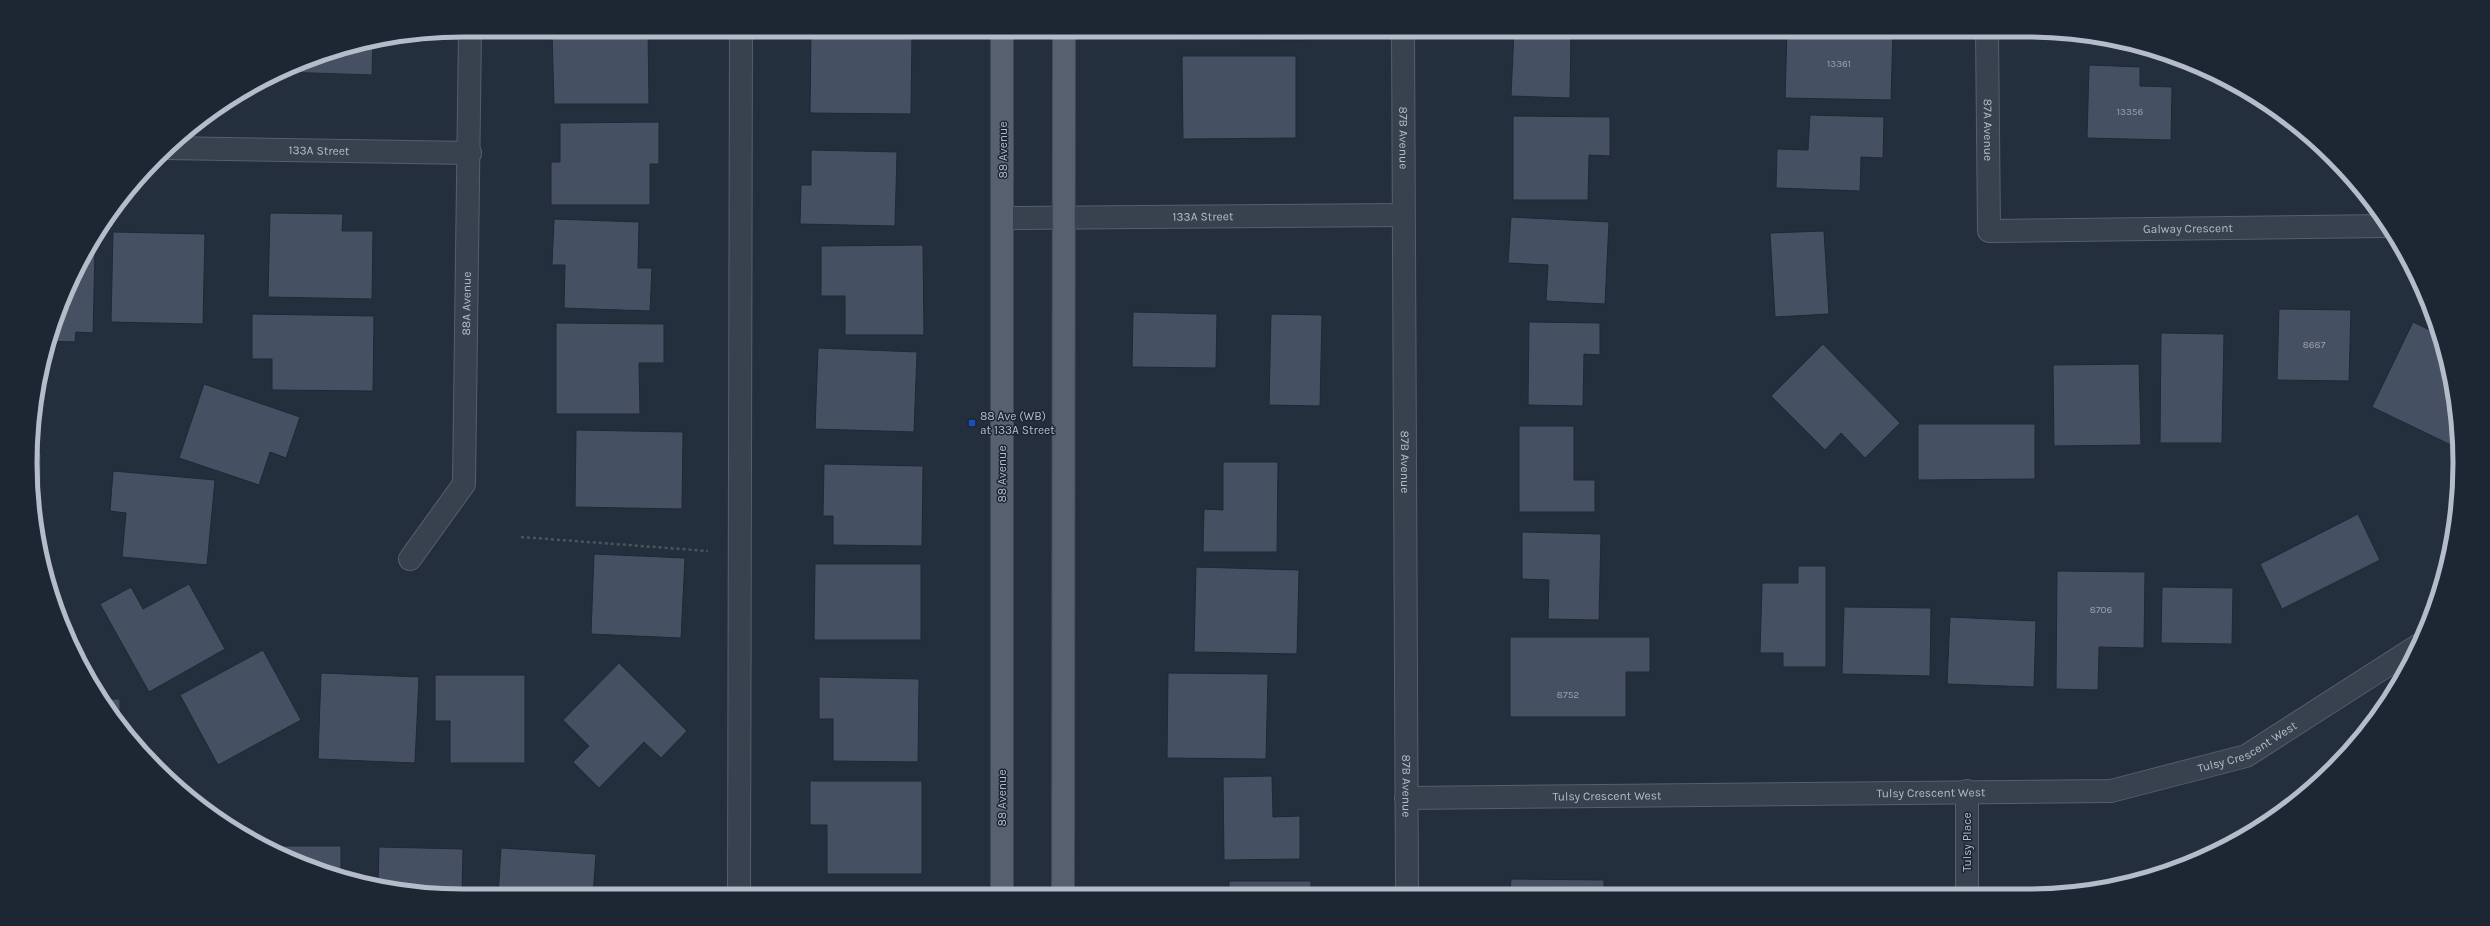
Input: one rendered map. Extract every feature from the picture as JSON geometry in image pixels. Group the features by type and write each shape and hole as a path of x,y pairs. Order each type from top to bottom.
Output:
{"main road":[{"name":"88 Avenue","path":"1002,37 1002,889"},
{"path":"1062,889 1064,37"}],"street":[{"name":"88A Avenue","path":"410,559 464,484 470,153 470,37"},
{"path":"739,889 741,37"},
{"name":"87B Avenue","path":"1403,37 1407,889"},
{"name":"87A Avenue","path":"1987,37 1989,230"},
{"name":"133A Street","path":"177,148 470,153"},
{"name":"133A Street","path":"1003,218 1403,215"},
{"name":"Galway Crescent","path":"1989,230 2381,226"},
{"name":"Tulsy Crescent West","path":"1406,798 1967,791 2111,791 2246,756 2409,652"},
{"name":"Tulsy Place","path":"1967,791 1967,889"}],"path":[{"path":"521,537 712,551"}],"building":[{"path":"552,37 648,37 649,104 554,104"},
{"path":"811,37 912,37 911,114 810,113"},
{"path":"1175,37 1305,37 1305,40 1175,39"},
{"path":"1514,37 1571,37 1570,98 1511,96"},
{"path":"1787,37 1893,37 1891,100 1785,98"},
{"path":"373,47 372,75 293,72 326,60"},
{"path":"1182,56 1296,56 1296,138 1183,139"},
{"path":"2089,65 2140,67 2140,86 2172,87 2171,140 2087,138"},
{"path":"1810,115 1884,117 1883,158 1861,157 1860,191 1776,188 1777,149 1808,150"},
{"path":"1513,116 1610,117 1610,156 1589,155 1588,200 1513,200"},
{"path":"659,122 659,164 650,164 650,205 551,205 551,162 560,162 560,123"},
{"path":"811,150 897,152 895,226 800,224 801,185 811,185"},
{"path":"270,213 343,214 342,231 373,231 372,299 268,297"},
{"path":"1511,217 1609,222 1605,304 1546,301 1548,265 1508,263"},
{"path":"554,219 639,222 638,268 652,268 650,311 564,308 565,265 552,265"},
{"path":"1824,231 1829,314 1775,317 1770,233"},
{"path":"113,232 205,234 203,324 111,322"},
{"path":"923,245 924,335 845,335 845,296 821,296 821,246"},
{"path":"94,251 95,251 93,333 76,332 75,342 55,341 69,300"},
{"path":"2279,309 2351,310 2349,381 2277,380"},
{"path":"1133,312 1217,314 1216,368 1132,367"},
{"path":"252,314 374,316 373,391 272,390 272,359 252,359"},
{"path":"1271,314 1322,315 1320,406 1269,405"},
{"path":"1529,322 1600,323 1600,355 1584,354 1583,406 1528,405"},
{"path":"2413,322 2431,331 2445,380 2452,446 2372,407"},
{"path":"556,323 664,324 664,363 639,363 640,414 556,414"},
{"path":"2161,333 2224,334 2222,443 2160,443"},
{"path":"1823,344 1900,423 1865,458 1841,433 1825,450 1771,396"},
{"path":"818,348 917,352 914,432 815,429"},
{"path":"2139,364 2141,445 2054,446 2053,365"},
{"path":"204,384 300,417 286,458 270,452 259,485 179,458"},
{"path":"1918,424 2035,424 2035,479 1918,480"},
{"path":"1519,426 1574,426 1574,480 1595,480 1595,512 1519,512"},
{"path":"576,430 683,432 682,509 575,507"},
{"path":"37,453 41,453 41,485 38,485"},
{"path":"1223,462 1278,462 1277,552 1203,552 1204,509 1223,510"},
{"path":"824,464 923,466 922,546 833,545 833,516 823,516"},
{"path":"113,471 215,480 207,565 122,557 126,513 110,511"},
{"path":"2358,514 2380,560 2282,609 2260,564"},
{"path":"1522,532 1601,534 1599,620 1548,619 1549,580 1522,579"},
{"path":"594,554 685,558 681,638 591,634"},
{"path":"815,564 921,564 921,640 814,640"},
{"path":"1798,566 1826,566 1826,667 1783,667 1783,653 1760,653 1762,583 1798,583"},
{"path":"1196,567 1299,570 1297,654 1194,652"},
{"path":"2057,571 2145,572 2144,648 2099,647 2098,690 2056,689"},
{"path":"189,584 225,649 149,692 100,604 131,587 143,609"},
{"path":"2162,587 2233,588 2232,644 2161,643"},
{"path":"1844,607 1931,608 1930,676 1842,674"},
{"path":"1950,617 2036,621 2034,687 1947,684"},
{"path":"1510,637 1650,637 1650,672 1626,672 1626,717 1510,717"},
{"path":"263,650 301,720 218,765 180,695"},
{"path":"619,663 687,731 661,758 644,742 599,788 573,762 589,746 563,720"},
{"path":"321,673 419,677 415,763 318,759"},
{"path":"1168,673 1268,674 1266,759 1167,758"},
{"path":"435,675 525,675 525,763 450,763 450,721 435,721"},
{"path":"819,677 919,679 918,762 833,761 833,719 819,719"},
{"path":"108,699 120,699 120,715"},
{"path":"1272,776 1273,817 1300,816 1300,859 1224,860 1223,777"},
{"path":"810,781 922,781 922,874 827,874 827,825 810,825"},
{"path":"277,846 341,846 341,870 300,857"},
{"path":"379,847 463,849 462,889 435,888 378,881"},
{"path":"501,848 596,854 594,889 498,889"},
{"path":"1511,879 1604,880 1604,889 1510,889"},
{"path":"1229,881 1311,881 1311,889 1229,889"}],"place":[{"name":"88 Ave (WB) at 133A Street","path":"972,423"}]}
